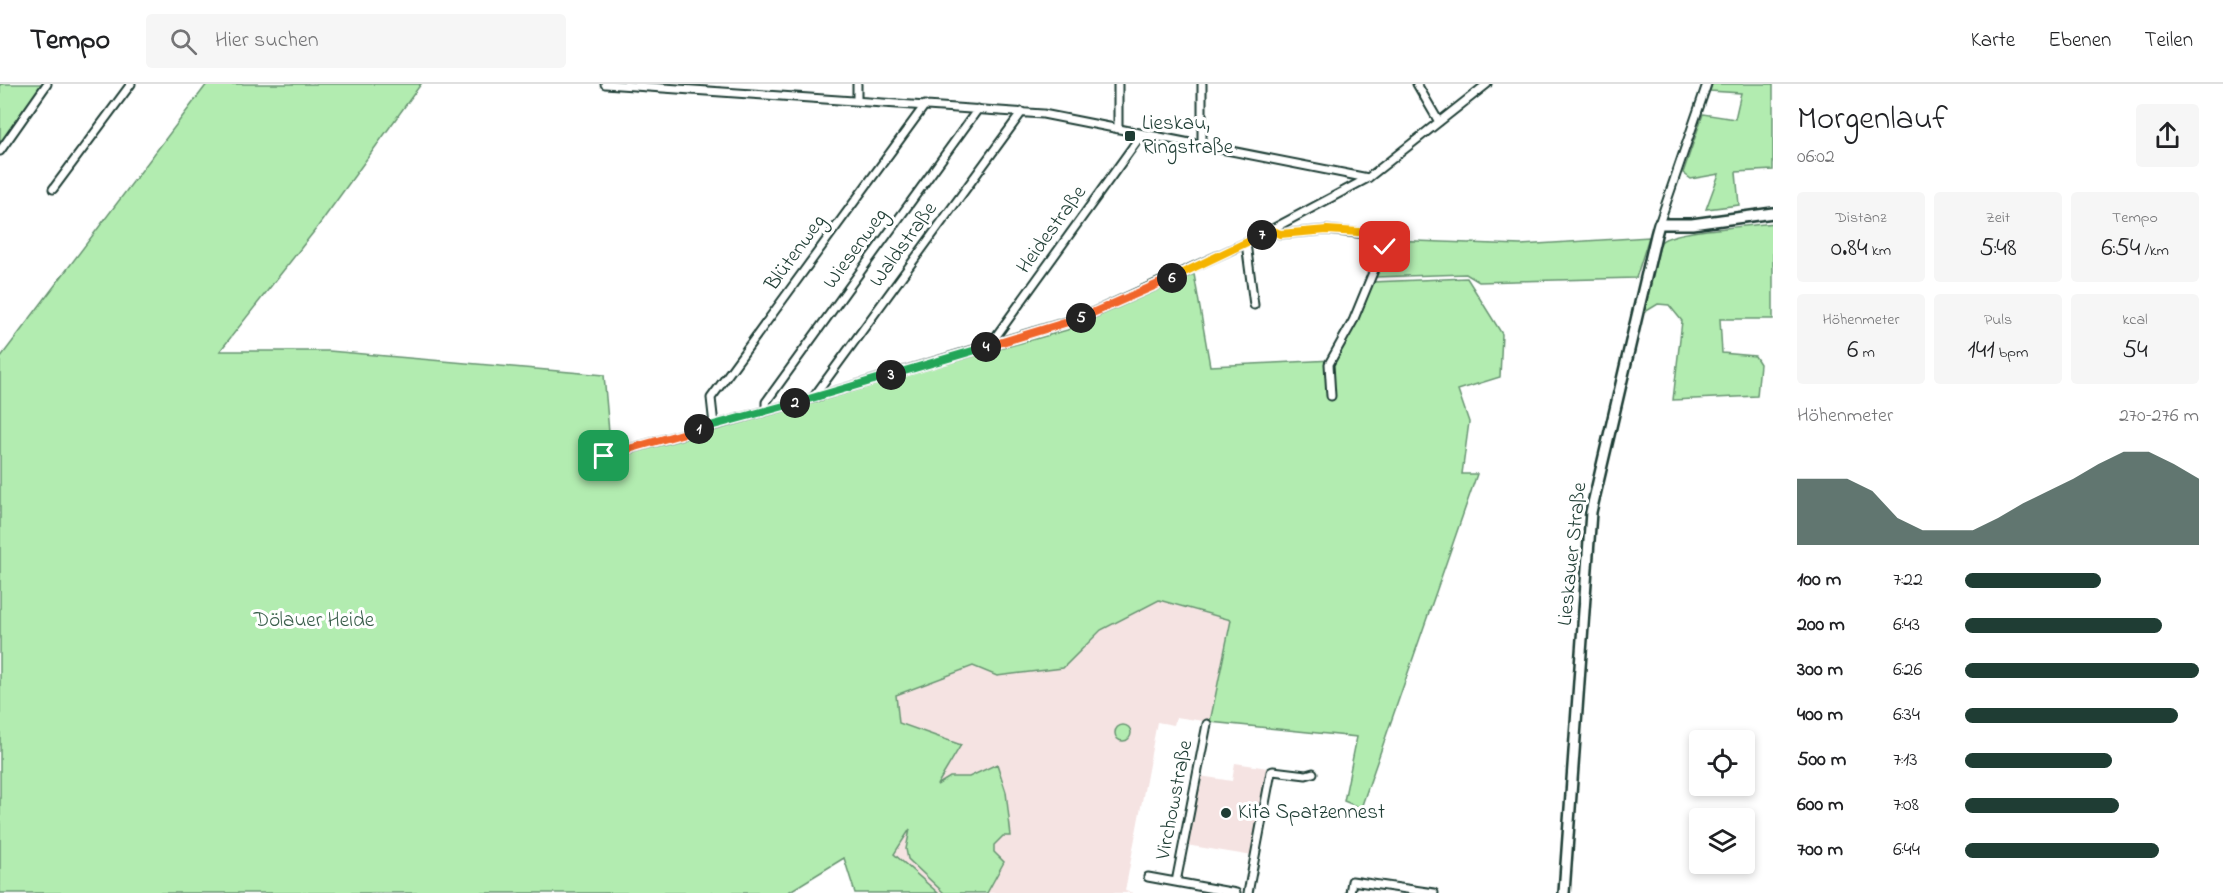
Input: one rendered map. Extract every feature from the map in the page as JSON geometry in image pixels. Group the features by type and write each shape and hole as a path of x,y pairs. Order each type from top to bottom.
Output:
{"street":[{"path":"0,151 47,84"},
{"path":"53,189 131,84"},
{"path":"605,84 1022,112 1368,178"},
{"path":"857,84 857,101"},
{"path":"1118,84 1118,129"},
{"path":"1202,84 1202,146"},
{"path":"1417,84 1439,122"},
{"path":"604,456 813,398 1083,318 1246,243 1368,178 1487,84"},
{"path":"1707,84 1659,224 1692,224 1773,213"},
{"name":"Blütenweg","path":"714,425 711,398 925,105"},
{"name":"Wiesenweg","path":"766,410 766,402 978,109"},
{"name":"Waldstraße","path":"813,398 1022,112"},
{"name":"Heidestraße","path":"988,346 1142,134"},
{"name":"Lieskauer Straße","path":"1563,893 1591,512 1659,224"},
{"path":"1271,230 1280,234 1327,230 1388,236 1353,321 1329,364 1331,396"},
{"path":"1246,243 1254,304"},
{"name":"Virchowstraße","path":"1176,882 1207,724"},
{"path":"1248,893 1271,772 1306,775 1313,773"},
{"path":"1148,877 1236,893"},
{"path":"1350,893 1352,881 1414,892 1434,893"}],"shaded area":[{"path":"1159,600 1231,620 1210,722 1176,717 1174,725 1157,722 1125,891 1134,893 938,893 894,854 961,746 899,723 895,695 973,666 997,676 1063,668 1101,630"},
{"name":"Kita Spatzennest","path":"1235,763 1268,768 1253,856 1186,845 1200,776 1232,781"}],"green space":[{"path":"0,84 44,84 0,147"},
{"name":"Dölauer Heide","path":"207,84 421,84 316,229 220,351 329,351 604,375 609,432 605,459 1067,330 1194,274 1210,366 1333,360 1372,282 1467,278 1502,334 1500,377 1458,390 1469,422 1462,474 1477,474 1361,808 1344,801 1357,737 1210,722 1231,620 1159,600 1101,630 1063,668 997,676 973,666 896,695 899,723 961,745 937,785 950,777 969,777 997,764 1006,792 1011,836 1003,836 994,845 994,852 1004,862 987,893 944,893 908,859 906,849 910,829 894,854 938,893 855,893 844,858 787,893 0,893 0,358"},
{"path":"1712,84 1773,84 1773,170 1736,172 1739,205 1706,209 1719,174 1691,179 1683,173 1703,114 1735,119 1741,93 1710,91"},
{"path":"1773,223 1773,319 1720,319 1722,353 1755,356 1760,364 1757,396 1673,400 1682,321 1669,305 1658,304 1645,312 1642,309 1661,242 1681,234"},
{"path":"1649,237 1636,278 1479,282 1466,274 1375,277 1390,240 1521,245"},
{"path":"1123,725 1129,727 1131,733 1129,739 1123,741 1117,739 1115,733 1117,727"}],"place":[{"name":"Lieskau, Ringstraße","path":"1130,136"},
{"name":"Kita Spatzennest","path":"1226,813"}],"route":[{"path":"604,456 813,398 1083,318 1190,270 1271,230 1280,234 1327,230 1388,236 1385,247"}]}
